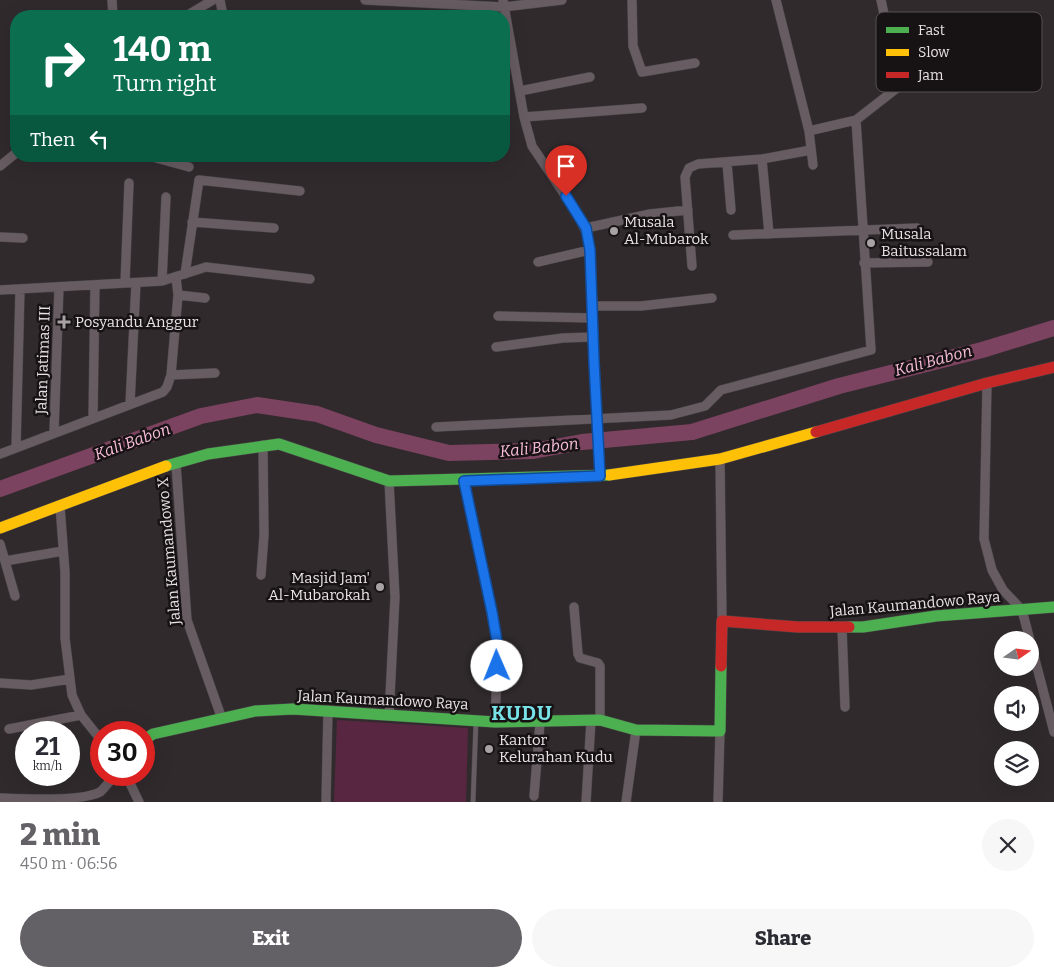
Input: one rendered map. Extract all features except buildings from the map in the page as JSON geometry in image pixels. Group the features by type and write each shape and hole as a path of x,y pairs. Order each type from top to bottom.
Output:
{"street":[{"path":"196,10 213,0"},
{"path":"365,0 503,4 562,0"},
{"path":"632,0 633,46 640,70 645,73 695,63"},
{"path":"776,0 809,131 813,165"},
{"path":"510,40 524,117 532,146 586,228 590,250 600,475"},
{"path":"520,91 590,77"},
{"path":"809,131 856,120 891,92"},
{"path":"524,117 642,108"},
{"path":"436,427 671,415 704,407 721,390 871,350 856,120"},
{"path":"692,266 686,177 689,168 698,164 762,159 811,150"},
{"path":"0,166 10,158"},
{"path":"762,159 769,234"},
{"path":"171,162 189,167"},
{"path":"727,163 731,210"},
{"path":"185,274 197,183 201,179 300,191"},
{"path":"125,283 129,183"},
{"path":"162,281 166,197"},
{"path":"586,228 650,214 688,210"},
{"path":"192,222 274,228"},
{"path":"733,235 917,228"},
{"path":"0,238 23,238"},
{"path":"538,262 590,250"},
{"path":"864,263 928,262"},
{"path":"0,290 162,281 206,267 310,279"},
{"path":"0,454 162,392 168,387 171,374 178,295 176,278"},
{"path":"130,404 136,283"},
{"path":"94,418 95,285"},
{"name":"Jalan Jatimas III","path":"54,434 59,287"},
{"path":"16,448 20,290"},
{"path":"178,295 205,298"},
{"path":"592,306 641,306 712,298"},
{"path":"498,316 593,318"},
{"path":"496,347 563,338 593,337"},
{"path":"0,528 176,464 213,454 263,445 279,444 389,481 464,481 600,475 720,459 1054,367"},
{"path":"171,374 215,373"},
{"path":"987,384 984,539 987,558 1003,590 1022,610 1054,732"},
{"path":"261,575 264,535 263,445"},
{"path":"718,802 722,621 720,459"},
{"name":"Jalan Kaumandowo X","path":"176,464 187,620 222,719"},
{"path":"389,481 395,597 389,716"},
{"path":"464,481 498,647 495,722"},
{"path":"60,506 65,638 70,679 74,702 90,726"},
{"path":"0,544 15,596"},
{"path":"5,561 63,551"},
{"path":"574,607 578,654 580,658 598,662 600,666 586,802"},
{"name":"Jalan Kaumandowo Raya","path":"722,621 842,628 864,627 958,614 1054,607"},
{"path":"842,628 844,707"},
{"path":"0,683 8,682 25,685 70,679"},
{"name":"Jalan Kaumandowo Raya","path":"155,734 265,710 328,710 389,716 495,722 595,721 636,730 720,730"},
{"path":"326,802 328,710"},
{"path":"9,729 81,715"},
{"path":"534,796 540,722"},
{"path":"626,802 636,730"},
{"path":"0,798 59,801 98,794 105,786"},
{"path":"131,786 139,802"}],"lane":[{"path":"473,802 476,720"}],"shaded area":[{"path":"337,720 468,728 466,802 334,802"}],"waterway":[{"name":"Kali Babon","path":"0,489 201,416 257,405 317,414 376,435 449,453 533,451 582,442 692,432 839,386 982,350 1054,328"}],"traffic: fast":[{"path":"166,466 208,454 279,444 389,481 609,475"},
{"path":"849,627 863,627 936,616 1054,607"},
{"path":"155,734 255,711 293,709 495,722 600,720 636,730 720,731 721,666"}],"traffic: slow":[{"path":"609,475 720,459 816,432"},
{"path":"0,528 166,466"}],"traffic: jam":[{"path":"816,432 987,383 1054,367"},
{"path":"721,666 722,621 798,627 849,627"}],"place":[{"name":"Musala Al-Mubarok","path":"614,231"},
{"name":"Musala Baitussalam","path":"871,243"},
{"name":"Posyandu Anggur","path":"64,322"},
{"name":"Masjid Jam' Al-Mubarokah","path":"380,587"},
{"name":"Kantor Kelurahan Kudu","path":"489,749"}],"district":[{"name":"KUDU","path":"522,713"}],"route":[{"path":"497,666 498,647 492,612 464,481 600,476 591,255 586,228 566,196"}]}
